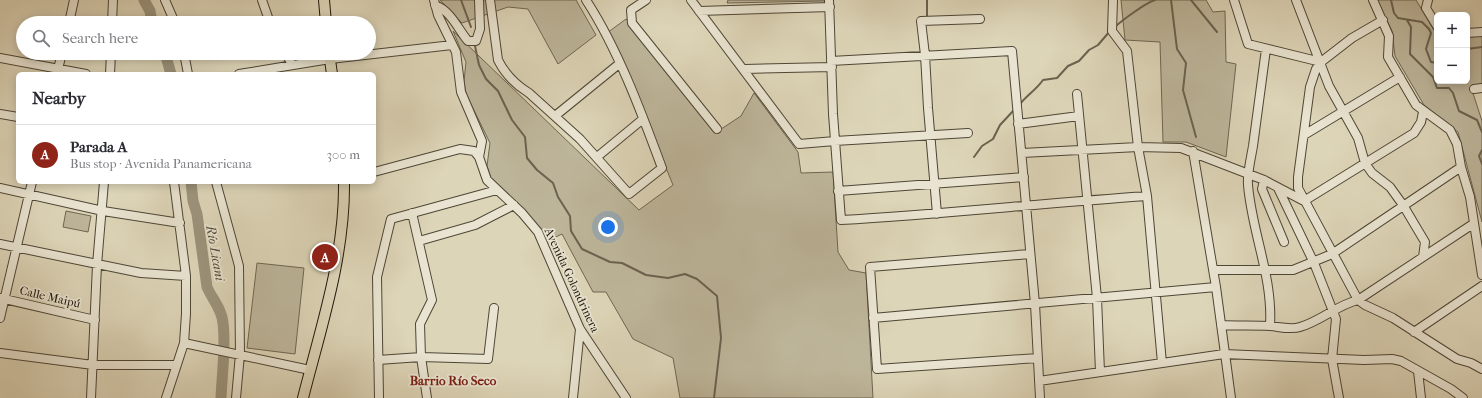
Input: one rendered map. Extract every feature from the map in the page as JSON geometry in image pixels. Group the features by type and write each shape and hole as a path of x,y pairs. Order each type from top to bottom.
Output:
{"main road":[{"path":"324,0 325,16"},
{"path":"330,60 332,72"},
{"path":"303,398 338,256 343,227 344,184"}],"street":[{"path":"71,16 74,0"},
{"path":"112,16 113,0"},
{"path":"165,0 172,16"},
{"path":"262,0 268,16"},
{"path":"435,3 444,10 465,37 472,42 476,41 479,35 478,0"},
{"path":"490,0 498,60 502,68 521,88 529,93 555,116 597,157 628,194 662,168 619,64 586,0"},
{"path":"592,10 593,0"},
{"path":"646,0 631,10 632,23 717,129"},
{"path":"1113,0 1112,31 1127,51 1138,147 1147,196 1162,363"},
{"path":"1234,0 1248,44 1321,62"},
{"path":"1373,0 1389,36 1388,57 1416,105 1423,112 1450,130 1457,144 1461,167 1470,197 1482,275"},
{"path":"1428,0 1426,8 1434,21"},
{"path":"1299,1 1329,86 1358,138 1365,163 1372,173 1390,187 1403,205 1425,242 1423,257"},
{"name":"Avenida Golondrinera","path":"435,3 438,15 458,60 461,92 482,141 479,156 487,180 531,223 544,243 580,330 626,398"},
{"path":"695,4 830,4 835,141 841,220 937,214 1026,205 1147,196"},
{"path":"695,4 745,69 799,144 968,133"},
{"path":"937,214 930,135 926,55 921,21 980,19"},
{"path":"1383,20 1352,38 1321,62 1313,74 1298,188 1358,300 1365,305 1393,318 1457,359 1471,363 1482,370"},
{"path":"1470,33 1481,32"},
{"path":"376,52 452,45"},
{"path":"1266,49 1248,182 1250,206 1266,271 1271,306 1270,326"},
{"path":"745,69 832,64 926,55 1012,51 1035,304 1040,398"},
{"path":"0,58 58,71 60,60"},
{"path":"110,72 111,60"},
{"path":"185,60 188,72"},
{"path":"290,60 292,65"},
{"path":"251,72 313,60"},
{"path":"555,116 619,64"},
{"path":"1304,135 1400,76"},
{"path":"1077,94 1097,298 1100,372"},
{"path":"1414,132 1421,122 1423,112"},
{"path":"0,114 16,117"},
{"path":"1018,124 1080,116"},
{"path":"1304,201 1414,132 1432,117"},
{"path":"597,157 643,119"},
{"path":"1022,153 1138,147 1181,148 1193,151 1264,180 1304,201"},
{"path":"376,171 460,149 474,151 479,156"},
{"path":"1193,151 1214,270 1231,398"},
{"path":"1214,270 1293,270 1314,263 1332,254 1461,167"},
{"path":"838,191 934,185 1024,177"},
{"path":"1264,180 1262,189 1284,242"},
{"path":"0,318 3,299 17,248 32,184"},
{"path":"90,398 94,365 97,265 103,211 104,184"},
{"path":"166,398 184,343 186,276 174,184"},
{"path":"217,184 239,266 240,354 236,398"},
{"path":"0,188 103,211 180,223"},
{"path":"1278,188 1314,263 1336,319 1332,359 1339,398"},
{"path":"379,398 377,277 391,218 497,190"},
{"path":"419,241 475,225 514,205"},
{"path":"412,213 432,300 420,324 421,356 426,398"},
{"path":"1221,325 1298,328 1309,324 1344,303 1358,300 1473,224"},
{"path":"0,244 141,273 186,276"},
{"path":"1030,254 870,267 873,318 877,369 1038,358"},
{"path":"1414,332 1482,286"},
{"path":"873,318 1216,287"},
{"name":"Calle Maipú","path":"3,299 95,320"},
{"path":"378,360 421,356 488,359 494,308"},
{"path":"573,398 580,330"},
{"path":"184,343 310,370"},
{"path":"0,353 94,365 176,365"},
{"path":"1039,381 1224,354 1332,359 1392,359 1401,361 1451,389 1463,398"},
{"path":"1418,371 1421,398"},
{"path":"1451,389 1452,398"}],"shaded area":[{"path":"440,0 576,0 596,35 558,64 528,9 508,7 462,23"},
{"path":"728,0 825,0 825,1 727,3"},
{"path":"1121,0 1206,0 1213,12 1225,11 1226,62 1236,64 1226,157 1186,142 1163,142 1160,42 1125,40"},
{"path":"1377,0 1416,0 1434,30 1434,84 1470,84 1470,37 1482,36 1482,84 1471,87 1482,121 1482,222 1458,132 1424,105 1395,56 1392,31"},
{"path":"626,19 715,133 741,116 754,93 798,152 801,173 833,172 838,252 849,270 866,273 873,398 680,398 673,358 633,339 606,292 593,292 562,234 545,242 534,224 491,178 487,166 490,143 466,94 464,81 466,62 453,31 639,210 673,185 633,87 607,33"},
{"path":"66,211 91,216 88,232 63,227"},
{"path":"257,263 304,268 295,354 247,348"}],"waterway":[{"name":"Río Licani","path":"144,0 151,16"},
{"path":"461,0 471,27"},
{"path":"927,0 927,18"},
{"path":"1115,27 1128,16 1155,0"},
{"path":"1171,0 1177,49 1186,63 1183,90 1196,137"},
{"path":"1191,0 1217,32"},
{"path":"1391,0 1394,13 1398,18 1422,22 1429,29 1431,33 1426,49 1431,62 1434,62"},
{"path":"1407,20 1411,27 1410,54 1433,77 1437,88 1449,88 1453,93 1459,111 1477,120 1482,132"},
{"path":"1020,104 1043,80 1057,78 1068,66 1079,61 1089,50 1098,45 1110,31"},
{"path":"475,46 479,65 486,79 498,91 512,120 525,137 527,158 537,170 553,183 558,197 570,216 571,231 582,249 610,262 622,263 646,275 668,278 685,274 697,279 717,296 721,338 714,398"},
{"path":"1470,49 1482,47"},
{"name":"Río Licani","path":"167,60 170,72"},
{"path":"974,157 982,146 993,139 1000,125 1014,110"},
{"path":"1482,150 1479,156 1482,164"},
{"name":"Río Licani","path":"191,184 207,287 219,309 223,323 224,350 221,398"}],"place":[{"name":"Parada A","path":"325,257"}],"district":[{"name":"Barrio Río Seco","path":"453,380"}]}
